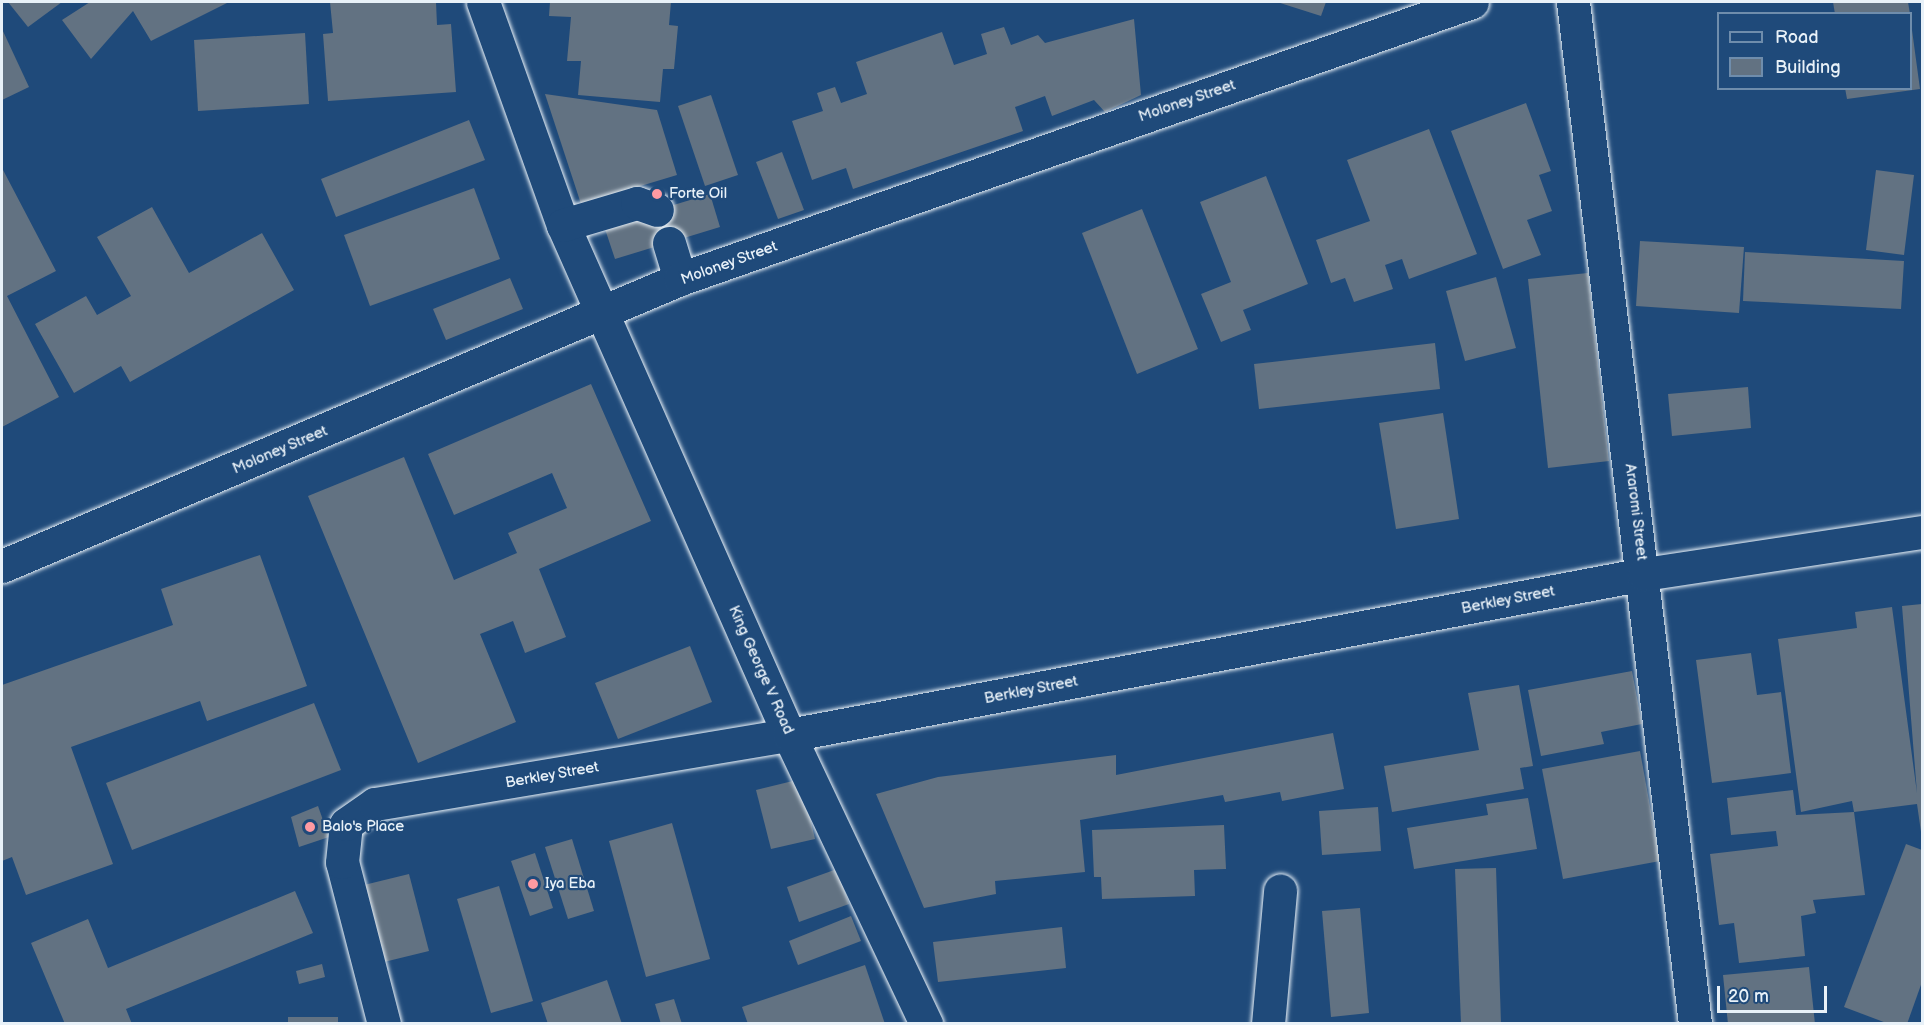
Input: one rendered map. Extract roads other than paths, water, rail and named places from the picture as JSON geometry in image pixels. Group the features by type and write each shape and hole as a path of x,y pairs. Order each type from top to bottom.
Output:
{"street":[{"name":"King George V Road","path":"483,2 563,225 789,735 926,1023"},
{"name":"Moloney Street","path":"2,566 680,279 1472,2"},
{"name":"Araromi Street","path":"1574,2 1644,574 1695,1023"},
{"path":"563,225 637,203 657,210"},
{"path":"669,243 680,279"},
{"name":"Berkley Street","path":"384,1023 342,862 346,825 375,804 789,735 1644,574 1923,532"},
{"path":"1268,1023 1280,891"}],"place":[{"name":"Forte Oil","path":"657,194"},
{"name":"Balo's Place","path":"310,827"},
{"name":"Iya Eba","path":"533,884"}]}
